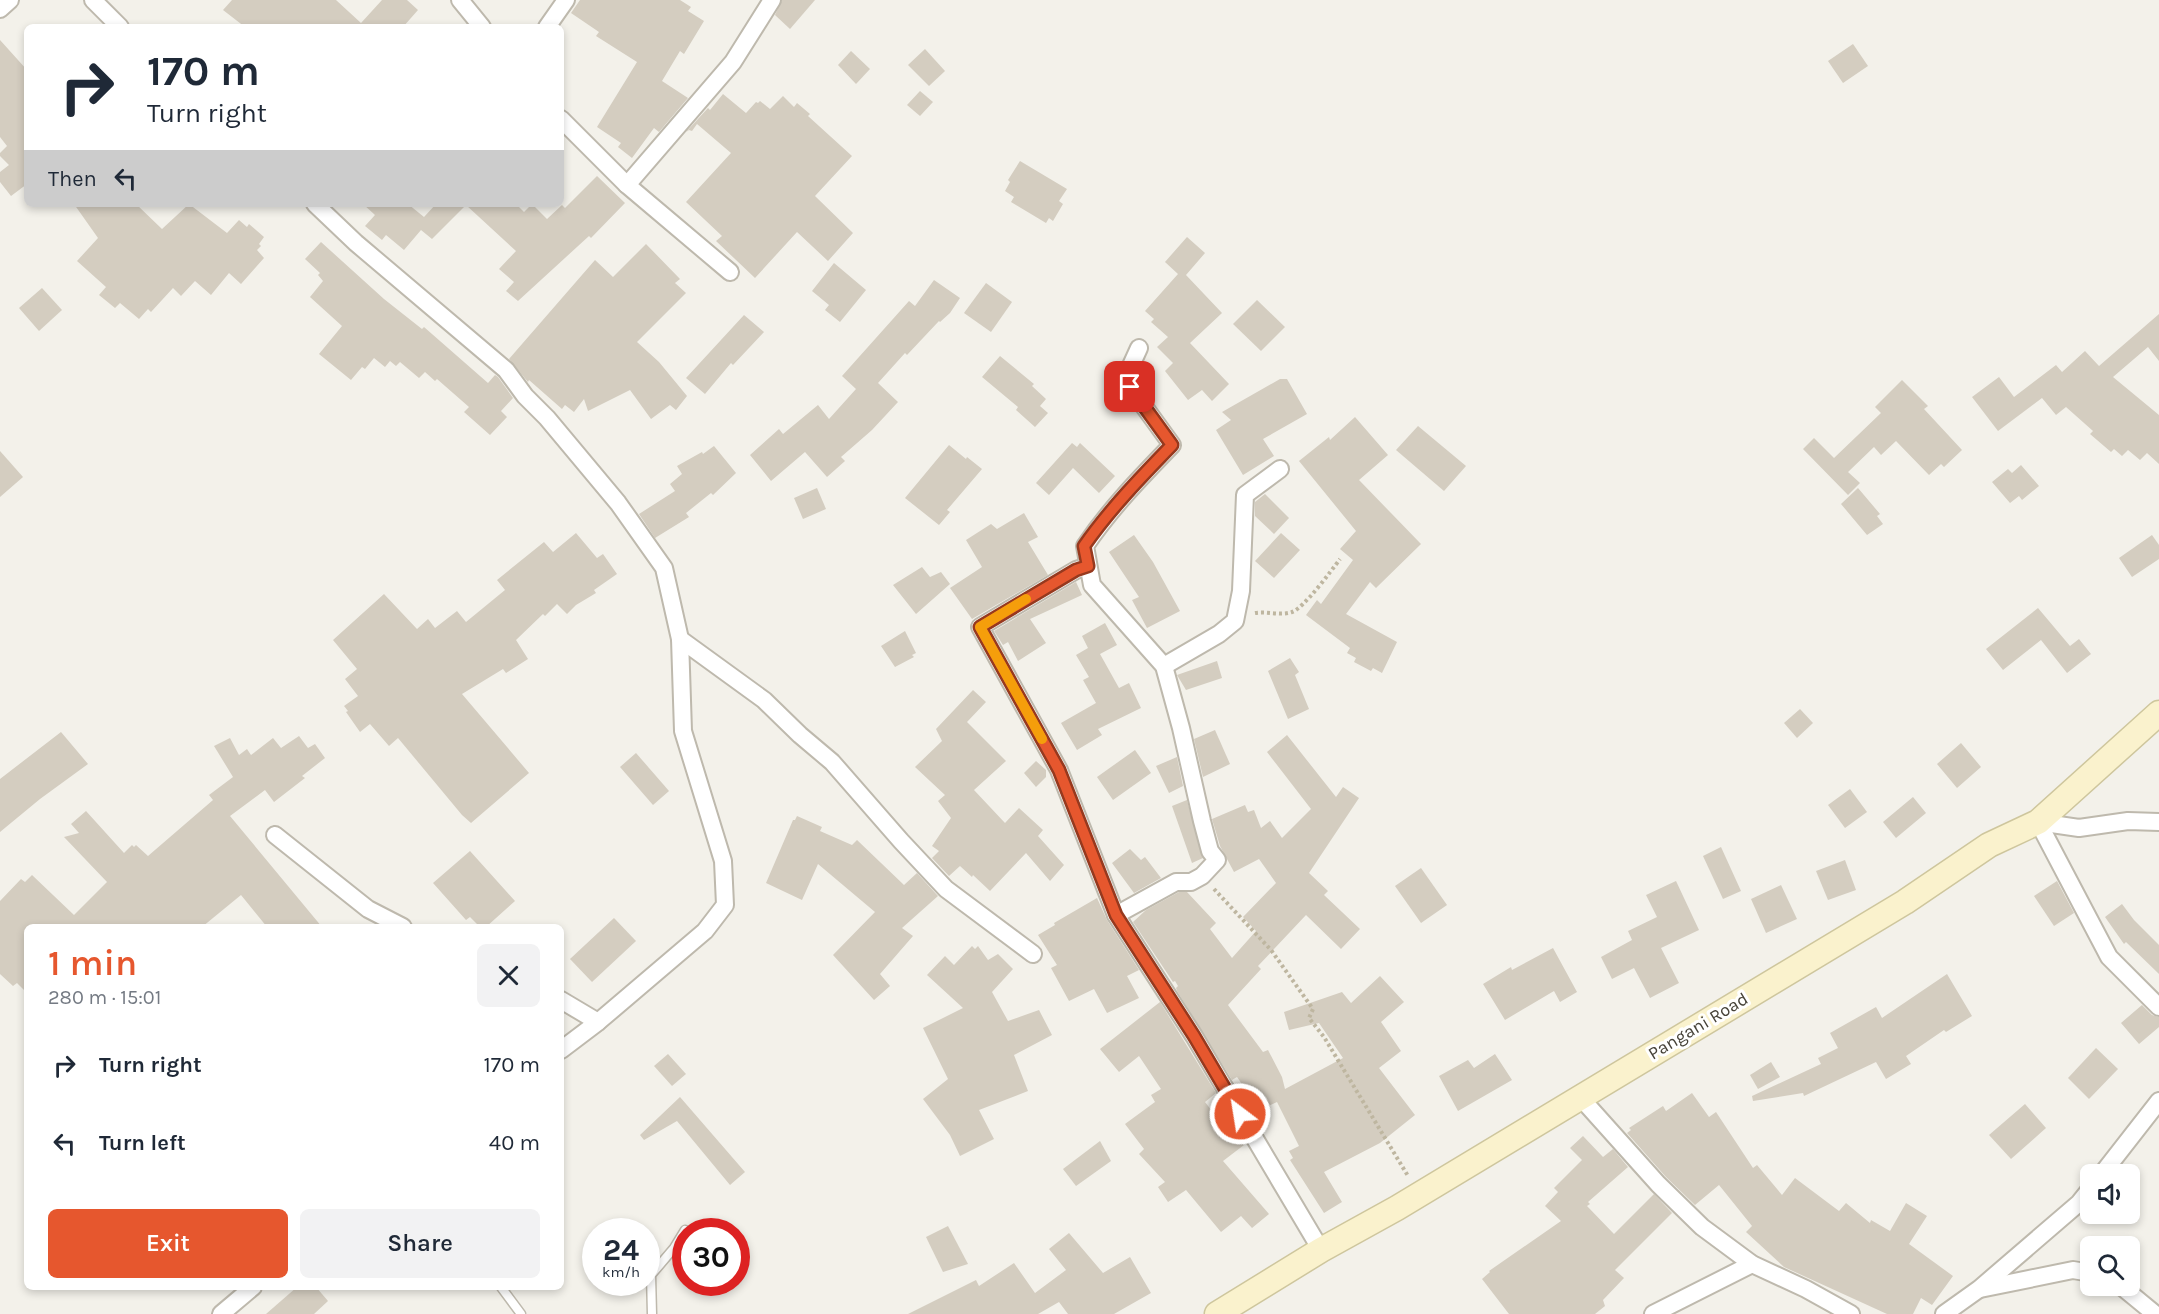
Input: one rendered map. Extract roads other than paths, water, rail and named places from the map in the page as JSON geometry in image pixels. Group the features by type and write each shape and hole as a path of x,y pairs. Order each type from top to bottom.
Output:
{"main road":[{"name":"Pangani Road","path":"1217,1314 1905,902 1989,845 2037,822 2159,713"}],"street":[{"path":"0,9 10,0"},
{"path":"93,0 117,24"},
{"path":"460,0 480,24"},
{"path":"549,24 566,0"},
{"path":"627,185 733,62 772,0"},
{"path":"564,122 627,185 730,272"},
{"path":"318,207 356,243 506,370 525,396 554,426 618,503 664,568 681,639 683,731 723,861 725,905 705,931 598,1022 564,1048"},
{"path":"1116,915 1176,882 1191,882 1202,876 1217,860 1210,851 1164,666 1092,585 1084,546 1131,488 1172,445 1130,387 1129,370 1139,348"},
{"path":"1164,666 1219,634 1234,621 1242,591 1245,495 1280,469"},
{"path":"1088,566 1076,570 980,627 1059,770 1116,915 1194,1036 1321,1250"},
{"path":"681,639 764,700 832,762 946,889 1033,954"},
{"path":"2037,822 2079,828 2128,821 2159,822"},
{"path":"2037,822 2109,957 2159,1007"},
{"path":"274,835 368,909 397,924"},
{"path":"564,1002 598,1022"},
{"path":"1580,1097 1658,1184 1702,1227 1752,1264 1851,1314"},
{"path":"2110,1164 2159,1101"},
{"path":"1944,1314 1979,1289 2080,1202"},
{"path":"1653,1314 1752,1264"},
{"path":"1979,1289 2073,1270 2080,1271"},
{"path":"221,1314 250,1290"},
{"path":"2133,1296 2155,1314"}],"lane":[{"path":"652,1314 651,1275 672,1250"},
{"path":"503,1290 521,1314"}]}
